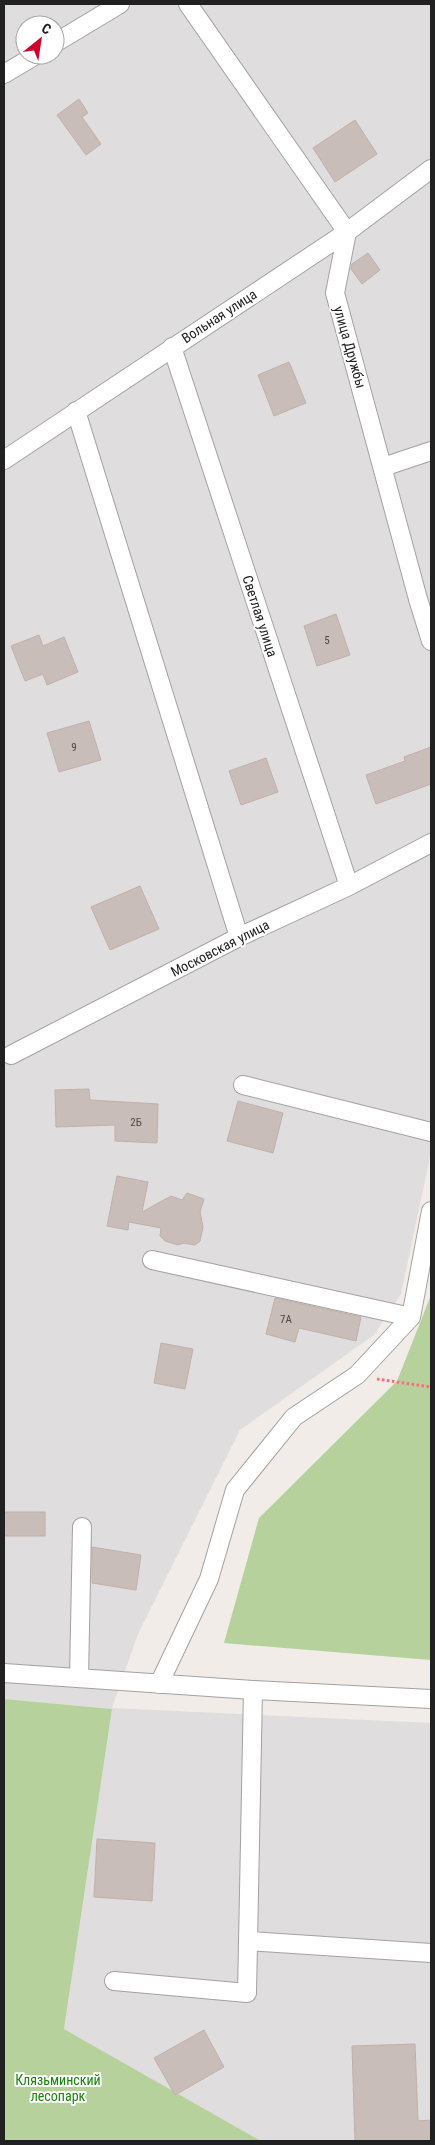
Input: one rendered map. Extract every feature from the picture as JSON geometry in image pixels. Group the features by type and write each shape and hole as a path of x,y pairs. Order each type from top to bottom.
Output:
{"street":[{"path":"65,37 120,4"},
{"path":"188,4 347,232"},
{"path":"4,74 19,65"},
{"name":"Вольная улица","path":"4,460 347,232 431,169"},
{"name":"улица Дружбы","path":"347,232 335,293 383,467 424,596 431,642"},
{"name":"Светлая улица","path":"172,347 349,886"},
{"path":"76,411 239,937"},
{"path":"383,467 431,451"},
{"name":"Московская улица","path":"11,1055 239,937 349,886 431,843"},
{"path":"243,1085 431,1132"},
{"path":"160,1684 209,1579 235,1490 294,1417 357,1376 411,1317 431,1211"},
{"path":"152,1260 411,1317"},
{"path":"79,1678 82,1527"},
{"path":"4,1673 431,1700"},
{"path":"114,1981 247,1993 253,1690"},
{"path":"248,1941 431,1953"}],"path":[{"path":"357,1376 431,1387"}],"shaded area":[{"path":"4,4 431,4 431,1152 401,1294 374,1335 240,1430 138,1634 112,1708 431,1723 431,2141 261,2141 64,2029 112,1709 4,1699"}],"green space":[{"path":"431,1295 431,1660 224,1643 259,1518 397,1381"},
{"name":"Клязьминский лесопарк","path":"4,1699 112,1709 64,2029 261,2141 4,2141"}],"building":[{"path":"79,99 88,113 82,117 101,144 86,155 57,115"},
{"path":"355,120 377,154 335,182 313,148"},
{"path":"368,253 380,270 362,284 351,269 352,264"},
{"path":"289,362 306,403 274,416 258,375"},
{"path":"336,614 350,655 317,666 304,626"},
{"path":"39,635 43,646 64,637 78,672 47,685 43,674 25,681 11,646"},
{"path":"89,721 101,760 59,772 47,733"},
{"path":"431,747 431,784 376,804 366,775 405,761 404,757"},
{"path":"266,758 278,792 241,805 229,771"},
{"path":"140,886 159,929 110,950 91,907"},
{"path":"89,1089 90,1100 158,1104 157,1143 115,1141 115,1125 56,1127 55,1090"},
{"path":"238,1101 283,1113 273,1153 227,1141"},
{"path":"117,1176 148,1182 142,1212 171,1196 182,1200 187,1193 204,1199 200,1212 203,1227 200,1241 195,1245 184,1243 178,1245 165,1241 160,1236 161,1228 129,1222 128,1230 107,1226"},
{"path":"275,1298 361,1317 356,1341 299,1328 295,1342 266,1334"},
{"path":"161,1343 193,1349 185,1389 154,1383"},
{"path":"4,1512 45,1512 45,1536 4,1536"},
{"path":"92,1547 141,1555 136,1590 92,1583"},
{"path":"97,1839 155,1843 152,1901 94,1897"},
{"path":"204,2030 224,2067 175,2095 154,2058"},
{"path":"415,2044 418,2121 431,2120 431,2141 355,2141 352,2046"}]}
